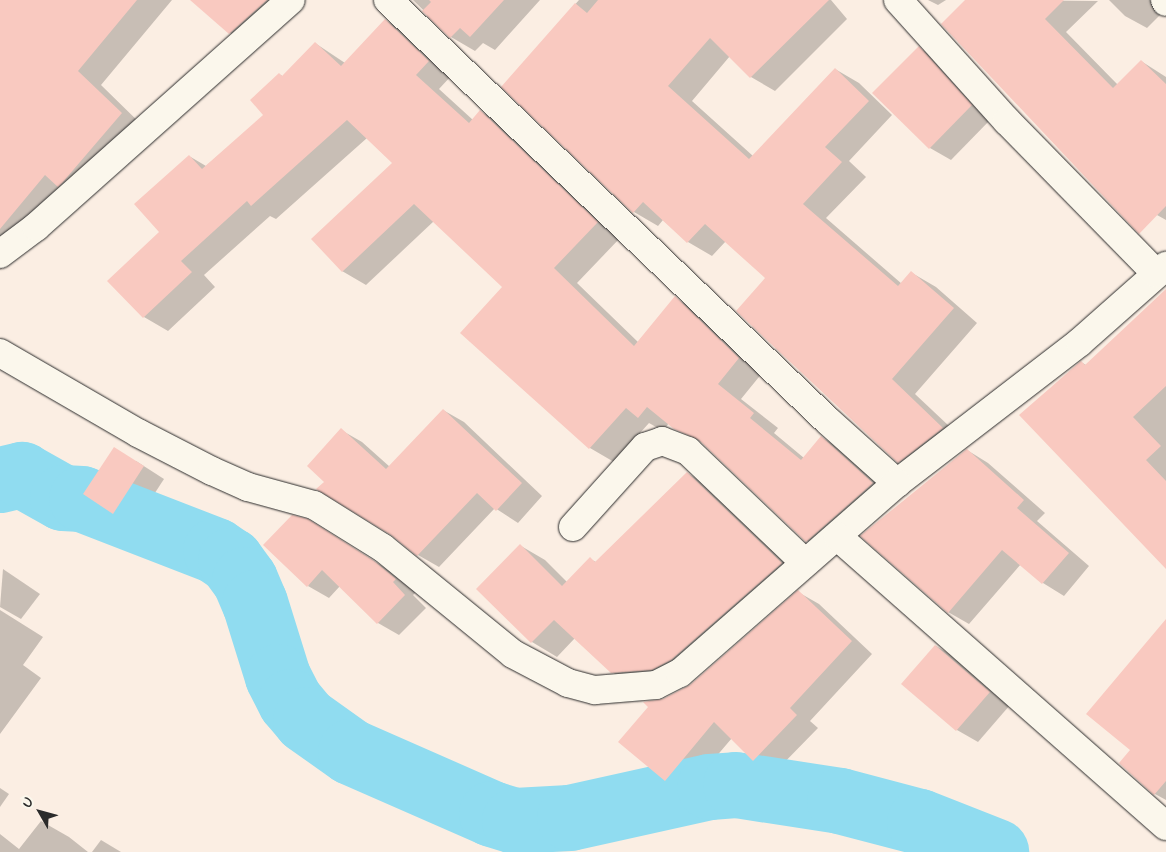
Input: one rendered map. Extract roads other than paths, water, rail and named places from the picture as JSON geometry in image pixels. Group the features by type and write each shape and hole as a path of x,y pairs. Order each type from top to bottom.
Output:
{"street":[{"path":"0,254 36,227 291,0"},
{"path":"388,0 828,422 897,483"},
{"path":"0,353 138,434 212,471 248,487 314,505 338,518 383,548 514,654 568,683 595,690 656,685 680,673 897,483 1080,342 1161,270 1007,120 898,0"},
{"path":"574,526 645,447 662,441 688,451 805,563"},
{"path":"838,536 1166,826"}],"waterway":[{"path":"0,480 22,475 63,498 82,499 216,551 231,561 245,580 255,603 278,677 291,702 306,720 351,752 492,814 515,821 570,818 710,787 736,785 840,801 920,822 996,852"}]}
